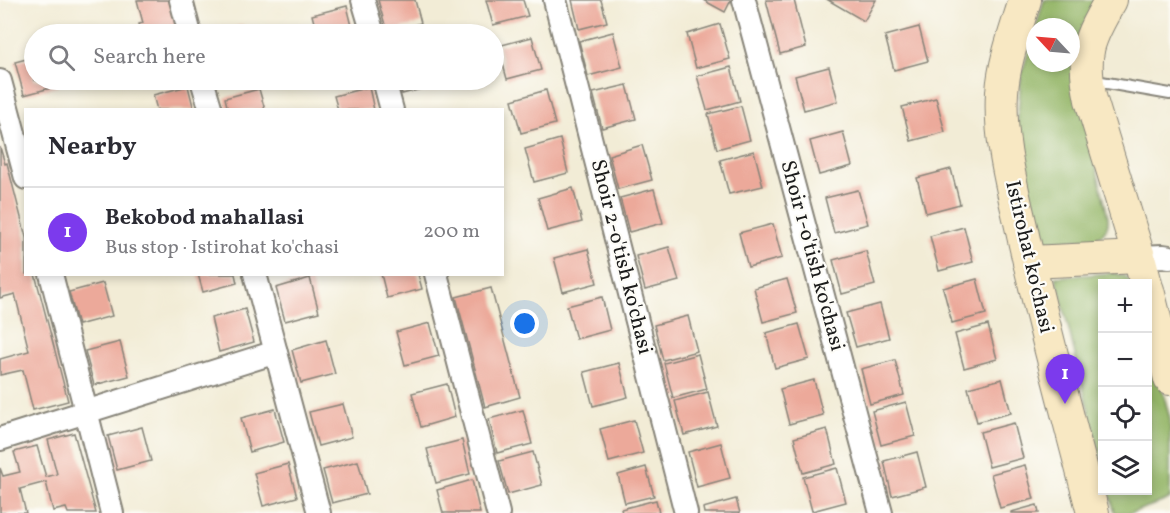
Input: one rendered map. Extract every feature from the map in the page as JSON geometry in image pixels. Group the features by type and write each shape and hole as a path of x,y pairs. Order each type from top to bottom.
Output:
{"main road":[{"name":"Istirohat ko'chasi","path":"1025,0 1005,67 1001,117 1004,142 1029,262 1093,513"},
{"path":"1029,262 1142,270 1086,79 1086,57 1089,46 1097,24 1111,0"},
{"path":"1152,306 1170,379"}],"street":[{"path":"181,0 187,24"},
{"path":"363,0 369,24"},
{"name":"Shoir 2-o'tish ko'chasi","path":"555,0 686,513"},
{"name":"Shoir 1-o'tish ko'chasi","path":"744,0 881,513"},
{"path":"0,81 24,171"},
{"path":"205,90 210,108"},
{"path":"387,90 391,108"},
{"path":"1142,270 1163,256 1170,257"},
{"path":"52,276 112,513"},
{"path":"256,276 319,513"},
{"path":"436,276 498,513"},
{"path":"0,439 276,352"}],"lane":[{"path":"1086,79 1170,94"}],"green space":[{"path":"1044,0 1097,0 1080,52 1080,18 1039,18"},
{"path":"1026,60 1026,72 1074,72 1108,217 1105,231 1094,239 1045,242 1029,198 1017,127 1021,77"},
{"path":"1114,273 1128,279 1098,279 1098,449 1056,277"},
{"path":"1152,349 1170,419 1170,498 1130,513 1115,513 1110,495 1152,495"}],"building":[{"path":"137,0 172,0 177,24 139,24 143,23"},
{"path":"378,0 415,0 421,23 385,24"},
{"path":"486,0 523,0 528,16 493,24"},
{"path":"572,0 601,0 607,22 579,29"},
{"path":"703,0 731,0 725,12"},
{"path":"766,0 794,0 806,47 780,54"},
{"path":"828,0 876,0 864,21"},
{"path":"347,6 352,24 314,24 312,15"},
{"path":"720,24 730,59 696,68 687,34"},
{"path":"919,27 928,61 894,70 885,36"},
{"path":"613,32 622,67 588,76 579,41"},
{"path":"532,37 541,70 507,79 504,68 504,44"},
{"path":"24,60 24,90 43,90 24,95 15,62"},
{"path":"731,67 740,101 707,110 697,76"},
{"path":"829,67 838,101 804,110 795,76"},
{"path":"627,85 636,119 602,128 593,93"},
{"path":"172,90 189,90 194,108 156,108 153,95"},
{"path":"259,90 264,108 228,108 225,98"},
{"path":"357,90 370,90 374,108 337,108 334,96"},
{"path":"401,90 418,90 402,94"},
{"path":"546,90 555,124 521,133 512,100"},
{"path":"936,98 945,132 911,141 902,107"},
{"path":"741,106 750,140 717,149 708,114"},
{"path":"843,132 852,166 819,175 810,141"},
{"path":"560,139 568,173 534,182 525,149"},
{"path":"642,145 652,180 618,189 609,155"},
{"path":"0,147 5,164 7,163 24,229 24,276 36,276 68,401 33,410 23,370 0,375 0,359 29,351 15,294 0,298"},
{"path":"754,151 763,186 729,194 720,160"},
{"path":"951,169 960,204 926,213 917,178"},
{"path":"573,188 582,222 547,231 538,198"},
{"path":"654,189 663,223 629,232 620,198"},
{"path":"858,190 868,224 834,233 825,198"},
{"path":"773,224 782,258 748,267 739,233"},
{"path":"964,227 973,262 939,271 930,236"},
{"path":"669,247 679,281 645,290 636,256"},
{"path":"588,249 597,283 563,292 554,258"},
{"path":"866,251 875,285 842,294 833,260"},
{"path":"199,276 235,276 237,283 203,292"},
{"path":"382,276 419,276 422,289 387,298"},
{"path":"310,278 319,312 285,321 276,288"},
{"path":"787,279 797,313 763,322 754,288"},
{"path":"977,279 986,314 952,323 943,288"},
{"path":"103,283 112,316 78,325 69,292"},
{"path":"491,288 520,397 485,407 456,297"},
{"path":"602,297 610,330 576,339 567,306"},
{"path":"880,304 889,338 856,347 846,313"},
{"path":"245,309 254,342 219,352 211,318"},
{"path":"688,316 697,351 663,360 654,325"},
{"path":"430,323 439,356 405,365 396,332"},
{"path":"799,324 809,359 775,368 766,333"},
{"path":"988,325 997,359 964,368 955,334"},
{"path":"326,340 335,374 301,383 292,350"},
{"path":"120,342 129,376 94,385 85,351"},
{"path":"698,354 707,389 673,398 664,363"},
{"path":"895,360 904,395 870,404 861,369"},
{"path":"619,363 628,397 593,406 584,372"},
{"path":"1002,379 1011,413 977,422 968,388"},
{"path":"814,380 823,415 789,424 780,389"},
{"path":"447,384 455,417 421,427 412,393"},
{"path":"708,392 717,426 684,435 675,401"},
{"path":"906,402 915,436 881,445 872,411"},
{"path":"343,404 352,437 318,446 309,412"},
{"path":"275,409 284,442 250,452 241,418"},
{"path":"523,410 532,444 497,453 489,419"},
{"path":"634,420 643,453 609,462 600,429"},
{"path":"1014,423 1023,458 989,467 980,432"},
{"path":"142,427 151,461 117,470 108,436"},
{"path":"827,429 836,464 803,473 794,438"},
{"path":"74,433 96,513 68,513 66,508 53,511 46,482 20,489 26,513 0,513 0,468 3,476 20,472 14,452 37,446 46,477 57,474 48,440"},
{"path":"462,440 470,474 436,483 427,449"},
{"path":"721,443 730,478 697,487 688,452"},
{"path":"533,452 542,485 508,494 499,461"},
{"path":"917,452 926,487 892,496 884,461"},
{"path":"358,461 367,494 332,503 323,470"},
{"path":"288,464 297,497 263,506 254,473"},
{"path":"1025,465 1034,499 1000,508 991,474"},
{"path":"646,467 654,496 625,503 618,475"},
{"path":"837,468 846,502 812,511 803,477"},
{"path":"472,480 480,513 443,513 437,490"},
{"path":"736,499 740,513 704,513 703,508"},
{"path":"656,500 659,513 622,513 621,509"},
{"path":"1037,505 1039,513 1011,513 1011,512"}],"place":[{"name":"Bekobod mahallasi","path":"1065,404"}]}
